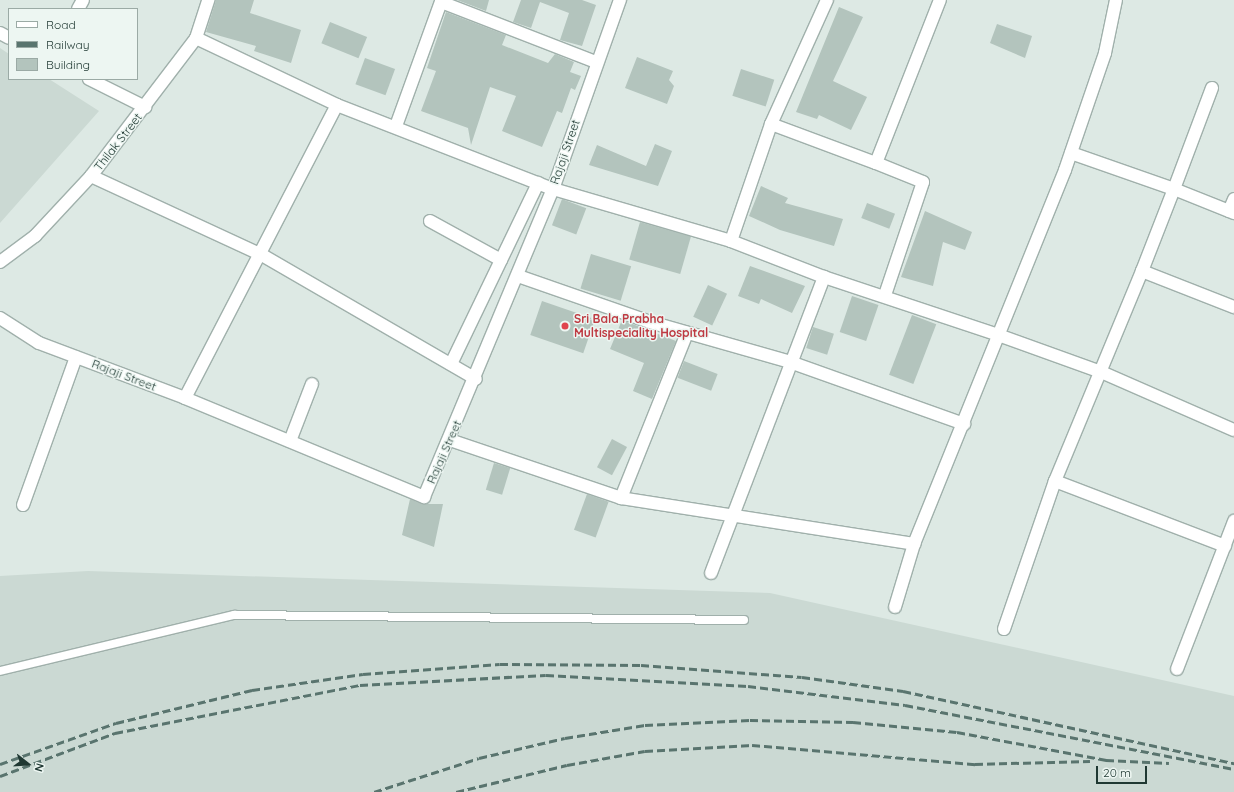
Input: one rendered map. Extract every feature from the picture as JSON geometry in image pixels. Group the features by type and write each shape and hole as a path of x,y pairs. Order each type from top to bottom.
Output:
{"street":[{"name":"Thilak Street","path":"0,262 35,236 91,176 196,38 208,0"},
{"name":"Rajaji Street","path":"0,318 39,343 185,398 424,497 476,378 553,189 596,62 620,0"},
{"path":"731,241 771,124 827,0"},
{"path":"876,163 940,0"},
{"path":"895,607 914,544 964,424 1071,153 1105,53 1116,0"},
{"path":"396,126 442,1 596,62"},
{"path":"196,38 337,105 396,126 553,189 731,241 824,276 885,295 1101,372 1234,430"},
{"path":"91,80 145,107"},
{"path":"1004,630 1056,481 1142,271 1212,88"},
{"path":"185,398 262,255 337,105"},
{"path":"771,124 923,182 885,295"},
{"path":"1071,153 1174,189 1231,212 1234,199"},
{"path":"91,176 262,255 476,378"},
{"path":"451,364 538,183"},
{"path":"430,221 501,260"},
{"path":"1142,271 1234,307"},
{"path":"518,276 687,333 790,362 964,424"},
{"path":"711,573 824,276"},
{"path":"621,498 687,333"},
{"path":"23,505 76,357"},
{"path":"290,441 312,384"},
{"path":"450,440 621,498 733,514 914,544"},
{"path":"1056,481 1224,546"},
{"path":"1177,669 1234,521"}],"lane":[{"path":"0,671 234,615 744,620"}],"shaded area":[{"path":"0,48 8,53 8,80 51,80 99,111 0,223"},
{"path":"88,571 770,593 1234,696 1234,792 0,792 0,576"}],"building":[{"path":"216,0 254,0 250,13 301,30 291,63 254,51 256,46 206,32"},
{"path":"457,0 489,0 486,11"},
{"path":"521,0 582,0 596,5 582,46 560,40 569,13 540,2 531,28 513,22"},
{"path":"839,7 863,17 833,81 867,97 851,130 819,115 817,119 796,112"},
{"path":"446,12 506,35 502,45 548,63 555,54 574,62 570,72 581,76 575,90 571,88 562,113 557,111 542,147 502,131 516,96 490,87 471,145 468,128 421,111 436,71 427,68"},
{"path":"330,22 367,37 358,58 321,43"},
{"path":"997,24 1032,36 1025,58 990,43"},
{"path":"637,57 673,71 669,80 674,86 667,104 625,88"},
{"path":"365,58 395,69 385,95 355,84"},
{"path":"741,69 774,80 766,106 732,96"},
{"path":"655,144 672,151 658,186 589,165 597,145 646,166"},
{"path":"761,186 788,198 785,203 843,219 834,246 780,230 749,216"},
{"path":"562,199 586,208 576,234 552,225"},
{"path":"867,203 895,214 889,229 861,218"},
{"path":"925,211 972,232 965,250 943,242 933,286 901,277"},
{"path":"640,222 691,237 680,274 629,259"},
{"path":"591,254 631,266 621,301 580,288"},
{"path":"750,266 805,286 792,313 761,299 759,304 738,296"},
{"path":"708,285 727,294 712,326 693,317"},
{"path":"852,296 878,305 866,341 840,332"},
{"path":"542,301 595,319 583,353 530,335"},
{"path":"912,315 936,324 913,384 889,375"},
{"path":"622,320 676,341 652,399 633,391 644,363 610,349"},
{"path":"813,327 834,334 827,355 806,348"},
{"path":"684,361 718,374 711,391 678,378"},
{"path":"612,439 627,447 612,475 597,467"},
{"path":"494,463 510,468 502,495 486,490"},
{"path":"587,494 609,502 596,538 574,530"},
{"path":"410,499 422,504 443,504 434,547 402,535"}],"railway":[{"path":"0,764 116,723 252,690 363,674 500,664 641,665 802,677 903,691 1234,763"},
{"path":"0,776 115,733 360,685 546,675 748,686 905,705 1234,769"},
{"path":"374,792 479,758 565,738 645,725 750,720 853,722 957,732 1106,760 1169,763"},
{"path":"456,792 567,765 645,751 752,745 975,764 1090,761"}],"place":[{"name":"Sri Bala Prabha Multispeciality Hospital","path":"565,326"}]}
